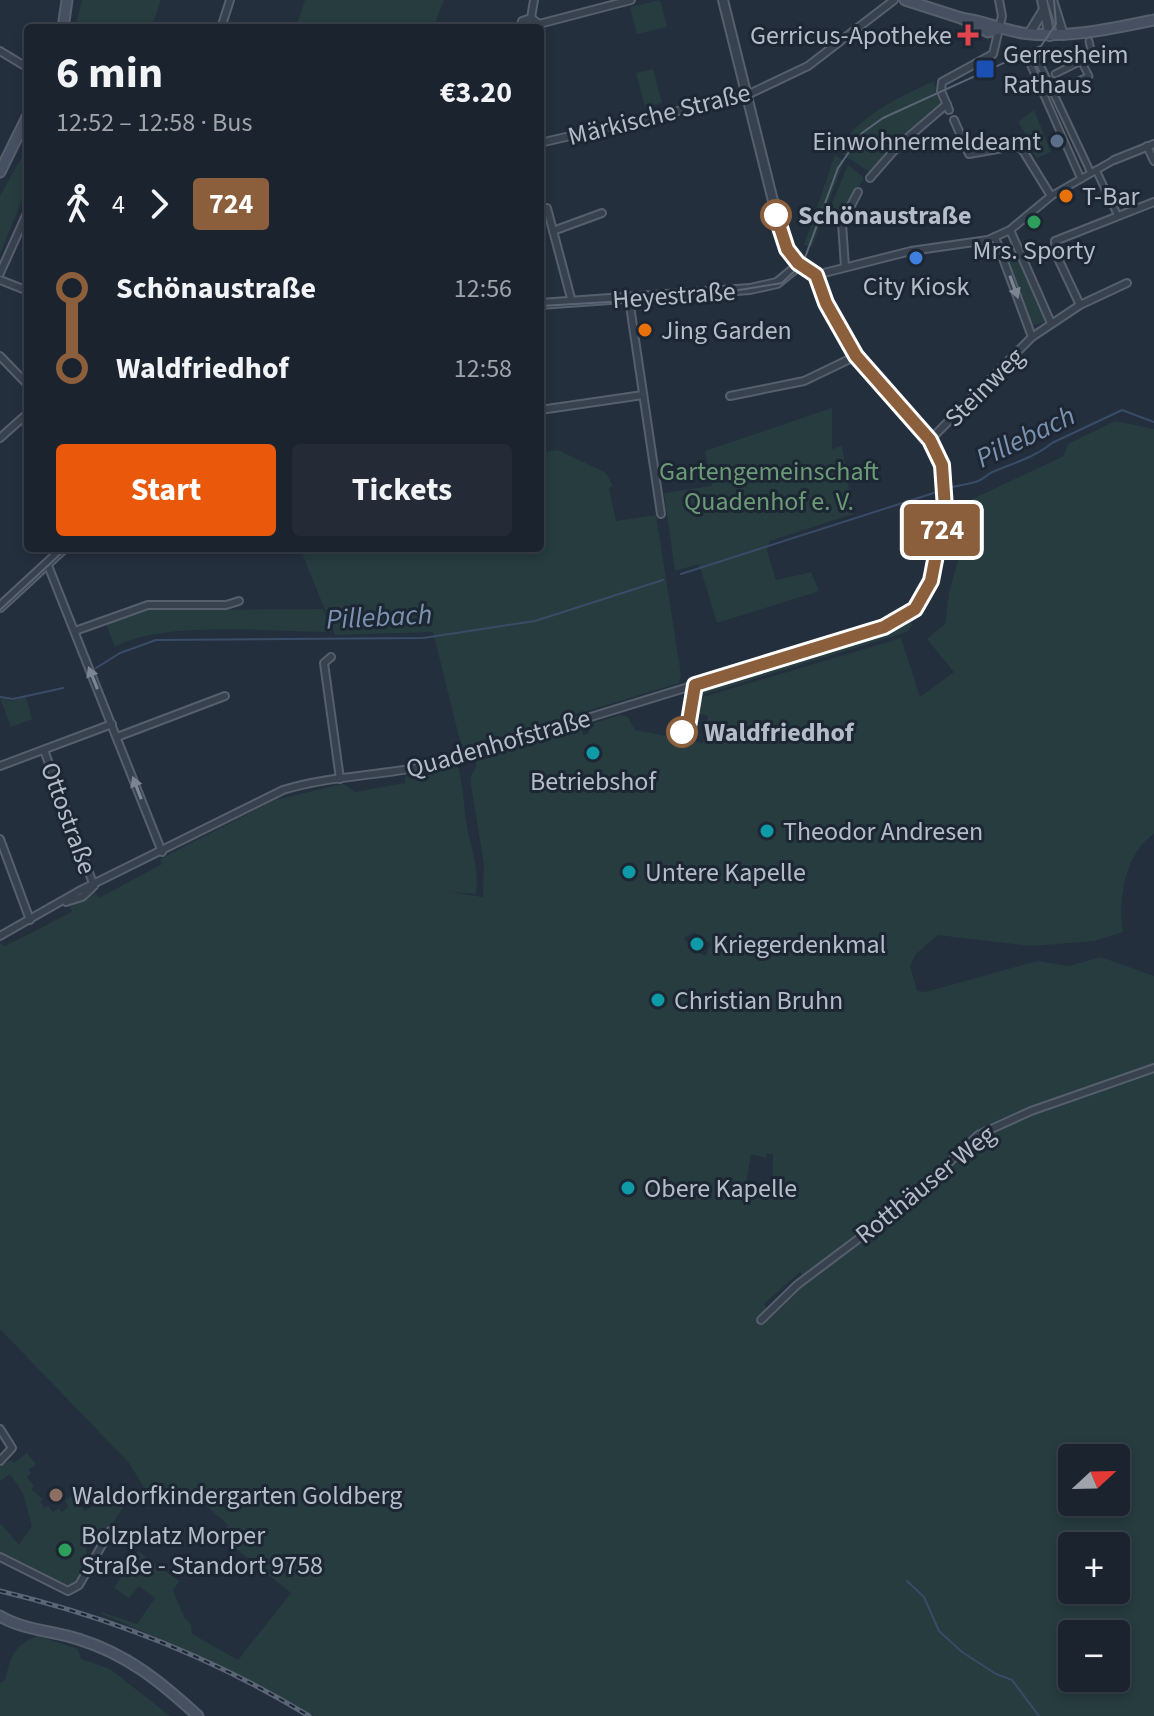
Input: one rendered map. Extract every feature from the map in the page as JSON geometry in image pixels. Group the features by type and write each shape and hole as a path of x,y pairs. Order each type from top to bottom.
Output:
{"main road":[{"path":"905,0 961,18 984,21 1000,29 1050,36 1154,20"},
{"path":"64,24 69,3"},
{"path":"0,172 24,123"},
{"path":"0,1616 93,1643 121,1656 156,1678 198,1716"}],"street":[{"path":"222,24 230,0"},
{"path":"531,18 534,0"},
{"path":"531,18 539,24 631,0"},
{"path":"723,0 785,244 799,265 816,275 826,303 856,356 930,440"},
{"name":"Märkische Straße","path":"544,142 747,95 808,66 883,12 894,0"},
{"path":"870,178 898,146 948,107 941,91 943,79 993,54 1002,16 999,0"},
{"path":"1042,0 1050,36"},
{"path":"1052,0 1063,35"},
{"path":"1029,34 1043,10"},
{"path":"521,24 531,18"},
{"path":"1046,79 1092,55 1089,41"},
{"path":"0,51 24,66"},
{"path":"1035,54 1053,93 1064,134 1074,155 1074,168 1081,179"},
{"path":"1053,93 1088,77 1081,61"},
{"path":"1031,66 1054,123 1064,134 1074,155 1093,171 1118,216"},
{"path":"1046,79 1063,71"},
{"path":"954,120 969,154 1014,146 1022,149 1051,196"},
{"path":"816,275 995,237 1010,230 1051,196 1114,160 1151,145 1154,161"},
{"path":"1074,168 1086,163"},
{"path":"845,267 842,223 858,192"},
{"path":"1080,305 1054,243 1154,202"},
{"path":"547,208 572,302"},
{"path":"553,231 602,213"},
{"path":"0,273 24,220"},
{"path":"1010,230 1051,323"},
{"path":"995,237 1032,337"},
{"name":"Heyestraße","path":"544,304 761,288 786,278 799,265"},
{"path":"0,280 24,289"},
{"name":"Steinweg","path":"910,614 923,599 933,575 945,496 939,457 930,440 1032,337 1080,305 1127,283"},
{"path":"629,299 661,514"},
{"path":"0,356 24,381"},
{"path":"730,396 813,379 856,356"},
{"path":"544,409 643,395"},
{"path":"0,438 24,417"},
{"path":"0,607 59,552"},
{"path":"47,563 162,852"},
{"path":"75,631 148,605 226,605 239,601"},
{"name":"Quadenhofstraße","path":"0,936 277,792 340,779 404,772 444,762 884,627 910,614"},
{"path":"331,657 324,663 340,779"},
{"path":"117,737 225,696"},
{"path":"0,766 112,724"},
{"name":"Ottostraße","path":"44,750 94,886"},
{"path":"0,839 30,920"},
{"name":"Rotthäuser Weg","path":"761,1320 797,1285 910,1200 978,1135 1031,1111 1154,1068"},
{"path":"0,1429 12,1448 0,1461"},
{"path":"0,1557 68,1591 79,1585 110,1531"}],"green space":[{"path":"82,0 161,0 152,24 76,24"},
{"path":"305,0 444,0 435,24 297,24"},
{"path":"660,0 667,27 637,34 630,7"},
{"path":"653,69 662,103 645,107 636,73"},
{"path":"934,81 940,104 889,147 871,173 838,151 867,118"},
{"path":"1034,110 1051,152 1037,158 1024,140 1027,136 1018,122"},
{"path":"24,153 24,196 0,254 0,196"},
{"path":"835,155 844,161 812,247 804,245"},
{"path":"848,165 864,178 840,216 828,213"},
{"path":"1015,251 1046,321 1030,327 1005,255"},
{"name":"Gartengemeinschaft Quadenhof e. V.","path":"832,408 832,449 842,446 853,514 770,541 767,551 776,580 811,572 819,591 717,623 699,564 675,571 664,493 712,486 705,451"},
{"path":"1115,421 1154,429 1154,834 1136,853 1125,879 1123,932 1094,941 1031,946 938,935 916,954 910,966 917,991 926,992 1037,961 1069,966 1101,957 1154,976 1154,1064 1002,1120 963,1145 1009,1121 1154,1070 1154,1716 314,1716 198,1655 102,1614 137,1624 155,1598 139,1586 129,1598 114,1588 138,1551 179,1581 173,1590 184,1617 191,1624 192,1634 238,1660 291,1593 220,1536 228,1525 201,1501 227,1484 201,1500 145,1489 129,1463 0,1329 0,943 5,946 72,912 70,907 96,894 99,898 162,864 160,859 275,800 344,784 355,792 405,783 405,777 458,765 477,883 476,894 449,892 483,897 484,865 470,778 476,767 475,759 581,727 583,735 588,734 591,724 620,715 628,717 635,730 703,743 708,716 698,713 703,697 901,638 920,697 954,672 927,639 945,624 949,592 961,550 966,502 1064,456 1068,444","holes":["694,932 710,944 706,956 684,938","767,1153 773,1155 773,1197 744,1198 751,1154 766,1158","800,1272 804,1277 769,1311 764,1304"]},
{"path":"558,450 606,473 613,486 609,488 616,521 656,515 681,675 679,683 462,749 433,632 335,635 302,552 544,552 544,452"},
{"path":"323,609 332,632 189,630 161,633 115,647 106,624 150,610"},
{"path":"910,619 912,625 907,632 699,696 708,685 885,631"},
{"path":"26,697 32,719 11,727 0,698 12,701"},
{"path":"27,1453 36,1464 28,1470 31,1473 27,1477 34,1486 31,1489 43,1499 40,1502 45,1508 48,1506 53,1512 59,1508 62,1512 68,1507 65,1500 71,1496 85,1511 99,1502 107,1506 118,1502 124,1506 108,1530 92,1531 84,1539 89,1563 71,1587 0,1553 0,1523 19,1545 32,1526 23,1493 10,1474 0,1481 0,1467 11,1460 14,1463"},
{"path":"38,1636 78,1649 81,1659 110,1669 170,1716 0,1716 0,1683 5,1680 19,1647"}],"waterway":[{"name":"Pillebach","path":"946,489 980,480 1122,410 1154,422"},
{"name":"Pillebach","path":"681,574 940,491"},
{"name":"Pillebach","path":"96,668 120,653 156,640 423,638 535,621 663,580"},
{"name":"Pillebach","path":"0,697 13,699 63,688"},
{"path":"907,1581 924,1597 939,1631 962,1652 996,1674 1012,1680 1039,1716"}],"tunnel":[{"path":"1026,58 1031,66"}],"tram line":[{"path":"544,306 695,297 782,283 803,263 838,168 862,133 883,118 1041,46 1056,24 1054,0"},
{"path":"0,610 63,552"}],"railway":[{"path":"0,1591 80,1613 159,1642 236,1676 309,1716"}],"bus line":[{"name":"724","path":"682,732 687,733 695,685 884,627 910,614 923,599 931,581 941,538 945,508 944,480 935,448 856,356 826,303 816,275 798,263 787,249 776,215"}],"place":[{"name":"Gerricus-Apotheke","path":"968,35"},
{"name":"Gerresheim Rathaus","path":"985,69"},
{"name":"Einwohnermeldeamt","path":"1057,141"},
{"name":"T-Bar","path":"1066,196"},
{"name":"Schönaustraße","path":"776,215"},
{"name":"Mrs. Sporty","path":"1034,222"},
{"name":"City Kiosk","path":"916,258"},
{"name":"Jing Garden","path":"645,330"},
{"name":"Waldfriedhof","path":"682,732"},
{"name":"Betriebshof","path":"593,753"},
{"name":"Theodor Andresen","path":"767,831"},
{"name":"Untere Kapelle","path":"629,872"},
{"name":"Kriegerdenkmal","path":"697,944"},
{"name":"Christian Bruhn","path":"658,1000"},
{"name":"Obere Kapelle","path":"628,1188"},
{"name":"Waldorfkindergarten Goldberg","path":"56,1495"},
{"name":"Bolzplatz Morper Straße - Standort 9758","path":"65,1550"}]}
